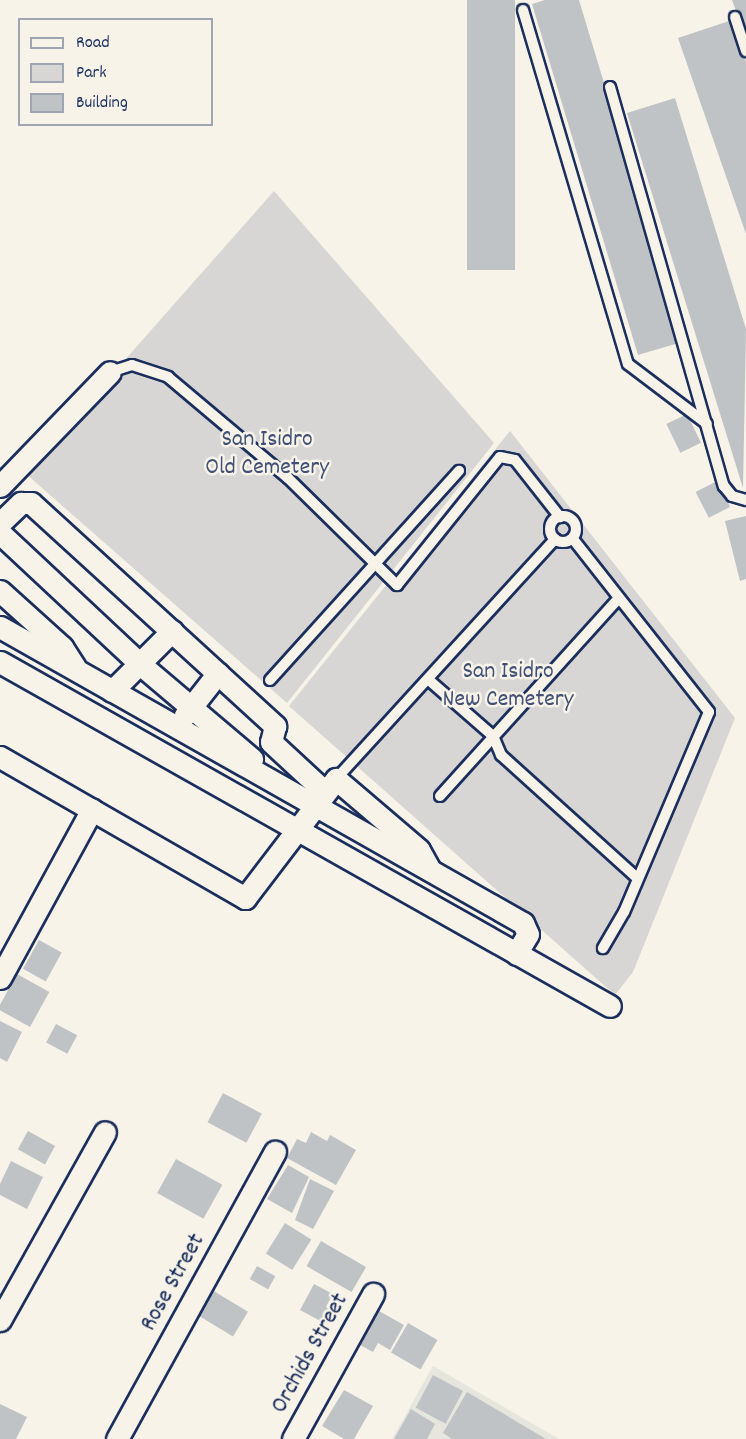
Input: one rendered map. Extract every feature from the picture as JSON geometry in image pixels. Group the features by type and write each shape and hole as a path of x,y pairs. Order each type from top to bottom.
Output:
{"street":[{"path":"0,486 110,372"},
{"path":"0,523 21,502 31,503 274,726 271,742 325,792 431,873 523,923 528,934 516,954"},
{"path":"0,533 140,664 192,705 287,790"},
{"path":"0,591 62,648 81,674"},
{"path":"0,627 287,790 325,792 419,850 431,873"},
{"path":"112,691 172,631"},
{"path":"0,662 70,699 175,762 610,1006"},
{"path":"175,762 192,705 218,673"},
{"path":"70,699 81,674"},
{"path":"0,757 245,898 325,792"},
{"path":"0,978 92,809"},
{"path":"415,897 431,873"},
{"path":"0,1318 105,1132"},
{"name":"Rose Street","path":"117,1439 275,1152"},
{"name":"Orchids Street","path":"293,1439 373,1294"}],"lane":[{"path":"524,10 628,364 707,424"},
{"path":"735,17 746,51"},
{"path":"610,87 724,486 732,496 746,500"},
{"path":"110,372 132,365 168,378 288,478 397,585 500,457 515,460 560,517 572,520 573,538 617,600 704,699 709,712 636,877 624,912 603,948"},
{"path":"270,680 459,471"},
{"path":"555,539 550,526 560,517"},
{"path":"325,792 430,681 555,539 573,538"},
{"path":"440,796 617,600"},
{"path":"430,681 493,736 501,754 636,877"}],"shaded area":[{"path":"433,1366 559,1439 392,1439"}],"green space":[{"name":"San Isidro Old Cemetery","path":"274,191 494,443 287,703 25,473"},
{"name":"San Isidro New Cemetery","path":"510,431 735,718 633,972 615,995 289,706"}],"building":[{"path":"467,0 515,0 515,270 467,270"},
{"path":"545,0 579,0 682,342 638,355 532,4"},
{"path":"732,0 746,0 746,39"},
{"path":"732,20 746,62 746,234 678,38"},
{"path":"675,98 746,329 743,488 627,113"},
{"path":"687,414 701,443 680,453 666,424"},
{"path":"717,481 730,507 709,518 696,492"},
{"path":"746,516 746,579 740,581 725,521"},
{"path":"39,940 62,953 46,981 23,969"},
{"path":"17,974 49,992 30,1027 0,1010 0,1005"},
{"path":"0,1021 22,1032 7,1062 0,1058"},
{"path":"56,1024 77,1035 67,1054 46,1043"},
{"path":"223,1093 262,1114 246,1143 208,1122"},
{"path":"28,1131 55,1146 45,1164 18,1149"},
{"path":"311,1132 327,1141 330,1135 356,1150 336,1185 287,1158 297,1139 306,1143"},
{"path":"176,1159 222,1185 203,1219 157,1193"},
{"path":"11,1161 43,1177 27,1209 0,1195 0,1184"},
{"path":"288,1165 309,1177 292,1213 267,1199"},
{"path":"310,1179 334,1191 313,1229 295,1220"},
{"path":"285,1223 311,1239 292,1270 266,1254"},
{"path":"321,1241 366,1267 352,1292 306,1266"},
{"path":"257,1266 275,1276 268,1289 250,1279"},
{"path":"314,1284 333,1294 326,1307 333,1311 326,1324 300,1310"},
{"path":"212,1290 248,1312 233,1336 197,1315"},
{"path":"379,1311 404,1325 390,1350 378,1343 373,1352 360,1345"},
{"path":"408,1323 437,1340 420,1369 391,1352"},
{"path":"433,1375 463,1391 446,1424 416,1408"},
{"path":"344,1390 373,1406 354,1439 344,1439 322,1426"},
{"path":"467,1392 546,1439 452,1439 443,1433"},
{"path":"0,1404 27,1417 16,1439 0,1439"},
{"path":"411,1409 435,1424 427,1439 394,1439"}]}
